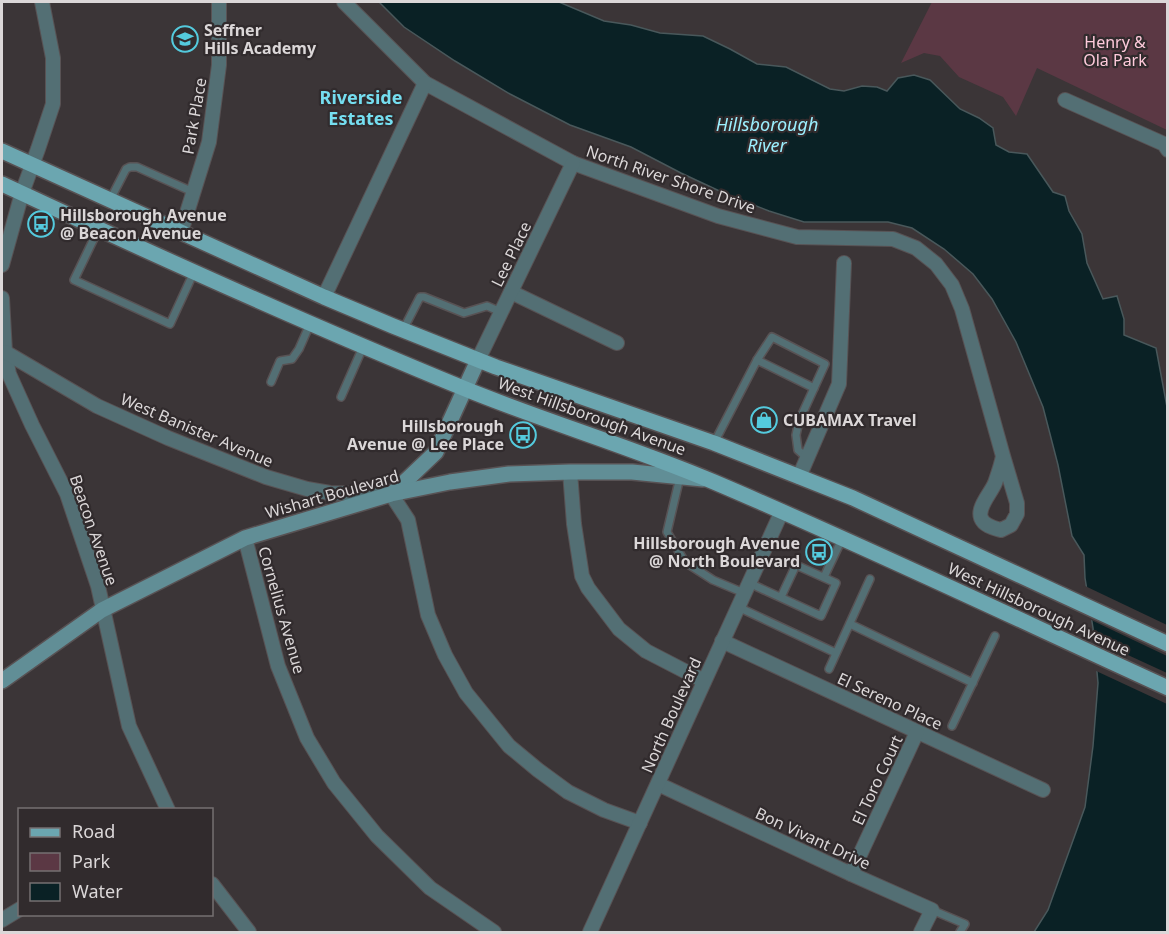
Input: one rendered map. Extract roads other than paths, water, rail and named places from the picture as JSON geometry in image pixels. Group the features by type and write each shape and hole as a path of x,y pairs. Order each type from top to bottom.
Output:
{"main road":[{"name":"West Hillsborough Avenue","path":"2,151 402,330 478,360 714,443 853,498 1167,644"},
{"name":"West Hillsborough Avenue","path":"2,184 363,347 465,389 652,457 782,511 1167,688"}],"street":[{"path":"2,265 22,193 52,104 53,58 42,2"},
{"name":"Park Place","path":"181,232 209,142 219,65 219,2"},
{"name":"North River Shore Drive","path":"344,2 425,82 573,163 718,216 797,237 893,239 916,248 936,264 952,285 962,309 1017,502 1017,514 1011,525 1001,530 987,525 981,518 981,510 994,485 1003,456"},
{"path":"324,297 425,82"},
{"path":"1065,100 1164,144 1167,150"},
{"name":"Lee Place","path":"478,360 573,163"},
{"path":"799,477 839,384 844,263"},
{"path":"511,292 617,343"},
{"name":"Beacon Avenue","path":"2,298 5,352 9,374 67,494 98,586 129,726 167,808"},
{"name":"West Banister Avenue","path":"5,352 97,406 168,438 266,477 330,493 391,495"},
{"path":"478,360 436,452 391,495 408,520 428,615 445,655 466,693 509,746 568,792 604,810 640,823"},
{"path":"570,472 574,524 582,576 588,588 619,629 646,651 704,681"},
{"name":"Wishart Boulevard","path":"2,681 102,610 245,538 391,495 450,482 497,476 570,472 632,472 710,480"},
{"name":"North Boulevard","path":"590,933 782,511"},
{"name":"Cornelius Avenue","path":"245,538 278,666 307,738 334,783 377,836 430,888 494,933"},
{"name":"El Sereno Place","path":"722,641 1043,790"},
{"name":"El Toro Court","path":"851,874 917,732"},
{"name":"Bon Vivant Drive","path":"658,784 932,910"},
{"path":"213,885 249,933"},
{"path":"2,920 18,910"},
{"path":"921,933 932,910"}],"lane":[{"path":"110,200 126,169 130,167 137,167 194,192"},
{"path":"99,228 74,280 170,324 194,272"},
{"path":"402,330 420,297 464,314 487,306 501,312"},
{"path":"271,382 280,361 292,359 299,349 310,324"},
{"path":"714,443 757,360 772,337 825,364 799,421 796,435 798,450 807,458"},
{"path":"341,397 363,347"},
{"path":"757,360 814,388"},
{"path":"680,477 667,532 685,562 713,580 781,597 821,616 836,583 796,565 781,597"},
{"path":"824,577 842,538"},
{"path":"829,669 870,579"},
{"path":"738,607 836,653"},
{"path":"849,624 973,683"},
{"path":"952,726 994,636"},
{"path":"932,910 965,924 960,933"}],"water":[{"name":"Hillsborough River","path":"379,2 559,2 604,21 660,33 703,36 757,64 786,67 830,89 844,91 862,86 877,87 887,91 898,78 914,75 930,80 960,109 993,128 996,145 1009,152 1027,154 1053,192 1065,196 1069,211 1082,234 1087,263 1103,299 1117,296 1124,319 1124,335 1156,348 1167,407 1167,932 1034,932 1048,910 1085,807 1098,683 1093,628 1085,578 1084,555 1072,536 1058,465 1043,407 1016,342 992,299 973,274 944,249 912,228 888,222 804,222 728,195 631,147 570,125 510,94 455,61 404,27"}],"place":[{"name":"Seffner Hills Academy","path":"185,39"},
{"name":"Hillsborough Avenue @ Beacon Avenue","path":"41,224"},
{"name":"CUBAMAX Travel","path":"764,420"},
{"name":"Hillsborough Avenue @ Lee Place","path":"523,435"},
{"name":"Hillsborough Avenue @ North Boulevard","path":"819,552"}],"district":[{"name":"Riverside Estates","path":"361,108"}],"park label":[{"name":"Henry & Ola Park","path":"1115,51"}]}
